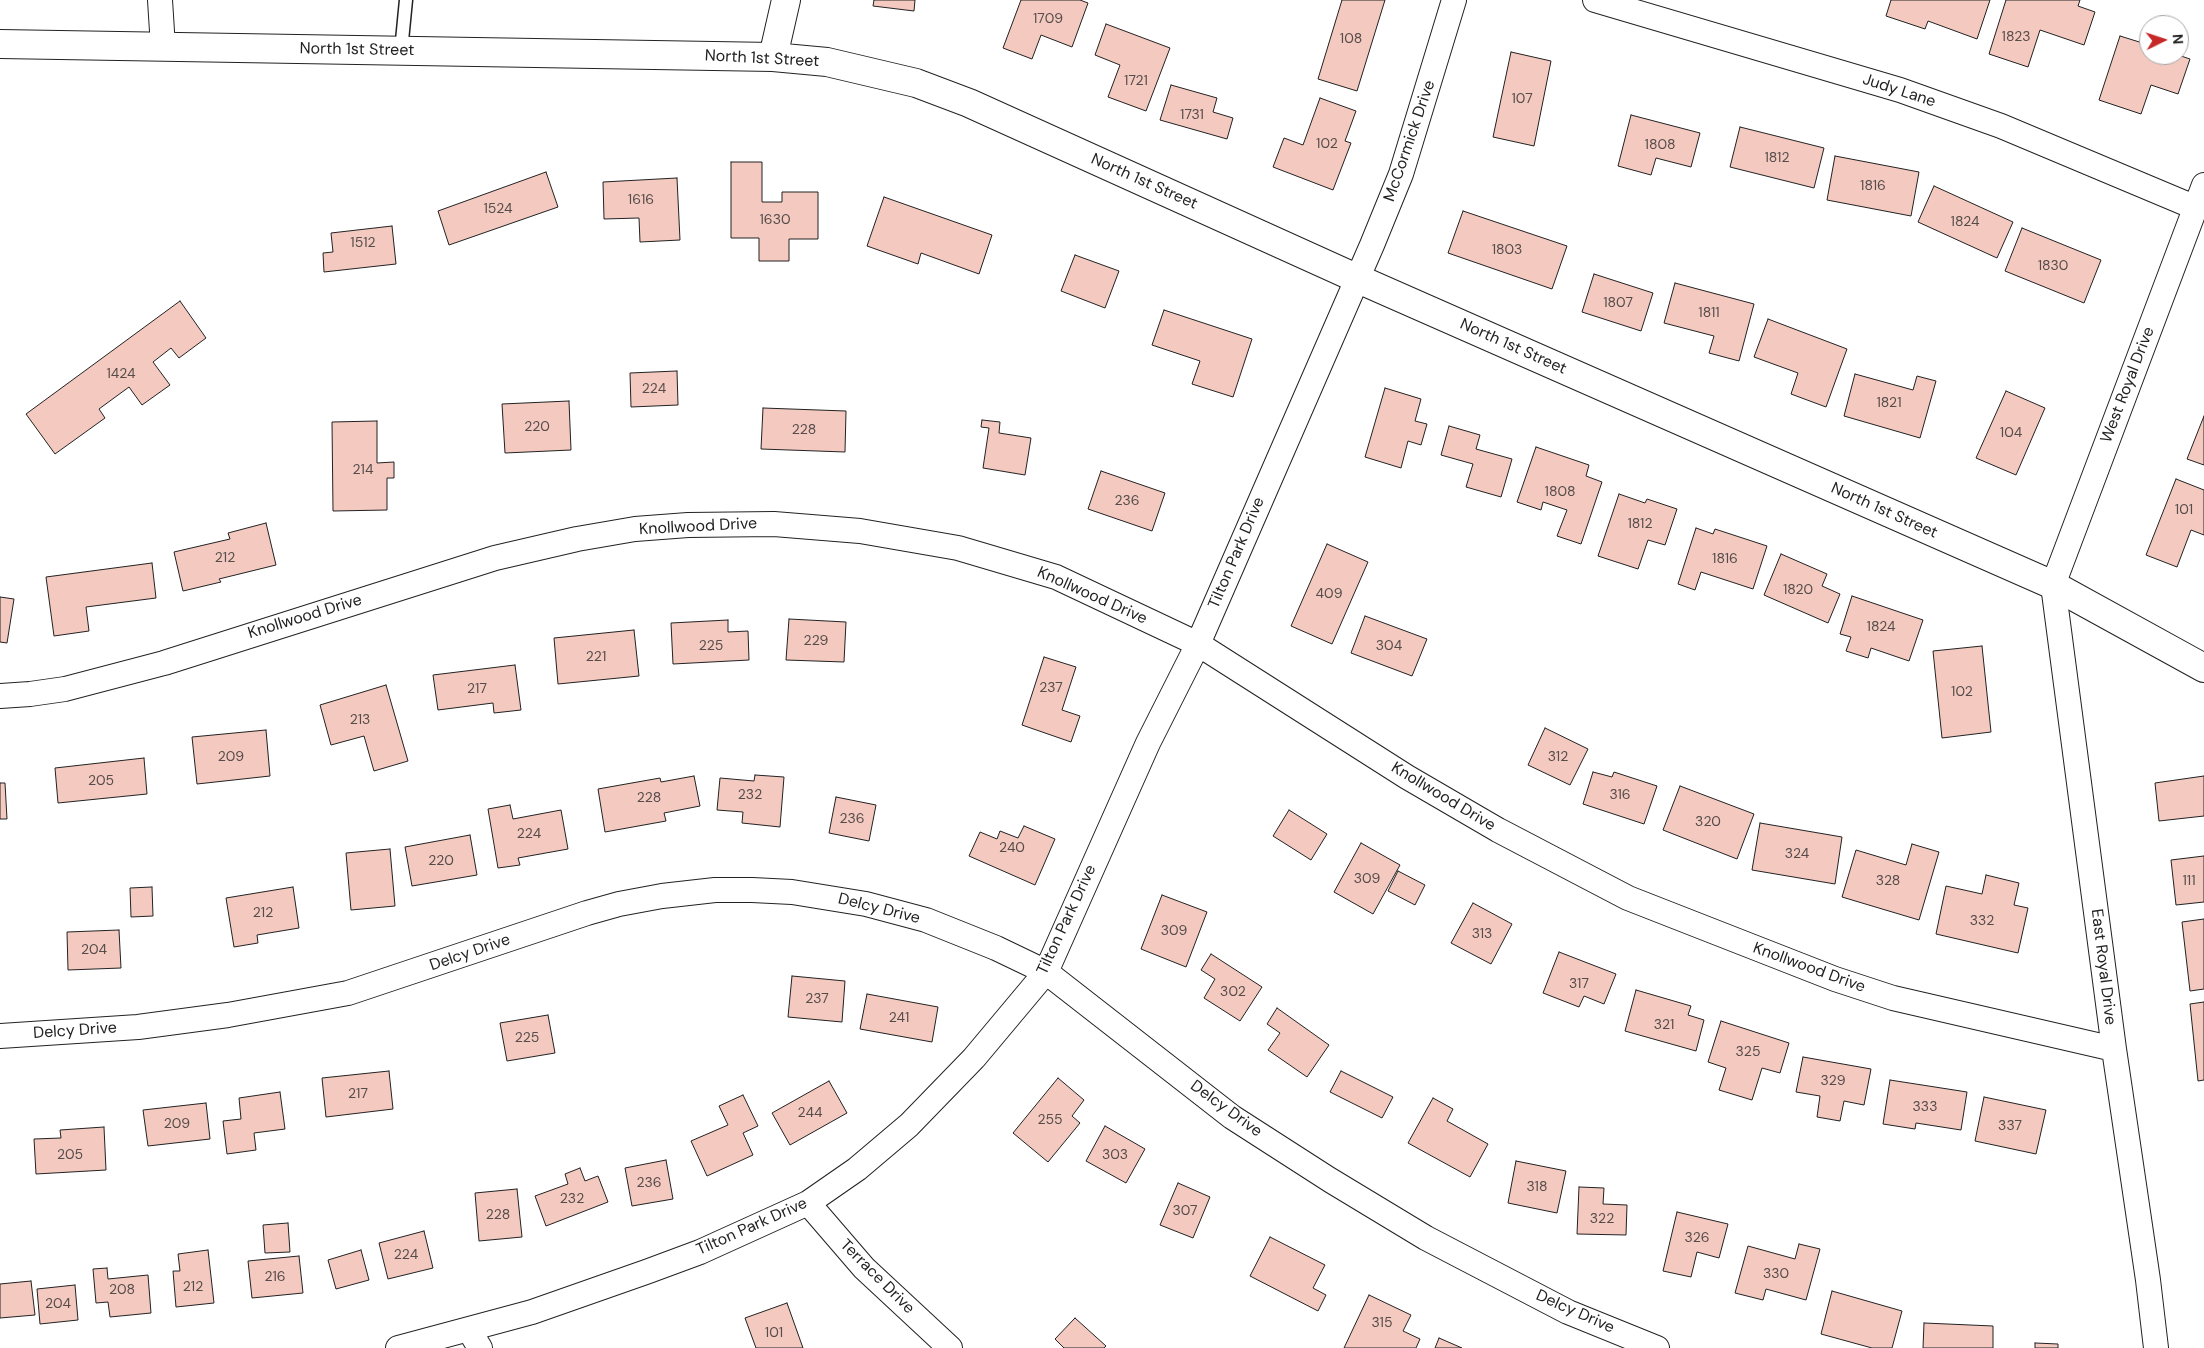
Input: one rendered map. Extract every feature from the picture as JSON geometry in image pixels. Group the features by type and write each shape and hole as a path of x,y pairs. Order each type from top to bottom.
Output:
{"street":[{"path":"160,0 163,47"},
{"path":"773,57 786,0"},
{"name":"McCormick Drive","path":"1356,278 1401,174 1454,0"},
{"name":"Judy Lane","path":"1594,0 1900,90 2001,126 2194,207"},
{"name":"North 1st Street","path":"0,44 773,57 827,62 916,83 969,103 1356,278 2053,585 2204,668"},
{"name":"West Royal Drive","path":"2053,585 2194,207 2204,185"},
{"name":"Tilton Park Drive","path":"398,1348 474,1339 532,1312 700,1252 808,1203 857,1168 909,1125 974,1058 1046,972 1148,743 1198,644 1356,278"},
{"name":"Knollwood Drive","path":"0,696 66,689 164,663 217,644 525,550 635,530 688,525 774,524 860,530 958,548 1056,577 1198,644 1465,811 1628,898 1835,980 1885,995 2114,1049"},
{"name":"East Royal Drive","path":"2053,585 2114,1049 2148,1280 2156,1348"},
{"name":"Delcy Drive","path":"0,1036 138,1027 228,1015 348,994 619,904 715,890 792,892 866,904 926,920 996,948 1046,972 1232,1117 1330,1180 1426,1238 1568,1312 1657,1348"},
{"name":"Terrace Drive","path":"808,1203 864,1268 950,1348"}],"lane":[{"path":"401,51 406,0"}],"building":[{"path":"874,0 915,0 914,11 873,6"},
{"path":"1021,0 1080,0 1088,3 1072,47 1041,35 1032,59 1003,48"},
{"path":"1342,0 1385,0 1357,91 1318,79"},
{"path":"1891,0 1990,0 1977,39 1928,21 1925,29 1886,16"},
{"path":"2006,0 2080,0 2078,6 2095,12 2084,45 2040,30 2028,67 1989,54"},
{"path":"1106,24 1170,48 1146,111 1108,97 1120,65 1095,55"},
{"path":"2120,36 2139,42 2139,65 2188,65 2178,94 2151,85 2141,114 2099,100"},
{"path":"1511,52 1551,61 1534,146 1493,137"},
{"path":"1171,85 1217,98 1213,112 1233,118 1227,139 1160,120"},
{"path":"1320,98 1356,111 1345,141 1351,143 1333,190 1273,167 1284,138 1303,145"},
{"path":"1631,115 1700,133 1691,167 1656,158 1651,175 1618,166"},
{"path":"1740,127 1824,148 1814,188 1730,167"},
{"path":"1835,156 1919,172 1911,216 1827,200"},
{"path":"731,162 762,162 762,202 782,202 782,192 818,192 818,239 789,239 789,261 759,261 759,238 731,238"},
{"path":"546,172 558,207 449,245 438,211"},
{"path":"677,178 680,240 640,242 639,218 604,219 603,182"},
{"path":"1934,186 2013,222 1997,258 1918,222"},
{"path":"884,197 992,235 979,274 921,253 918,264 867,246"},
{"path":"1463,211 1567,246 1552,289 1448,253"},
{"path":"392,226 396,264 324,272 323,253 333,252 331,233"},
{"path":"2022,228 2101,260 2084,303 2005,271"},
{"path":"1075,255 1119,271 1105,308 1061,291"},
{"path":"1594,274 1653,293 1641,331 1582,312"},
{"path":"1675,283 1754,304 1739,361 1709,353 1714,336 1664,323"},
{"path":"180,301 206,338 179,358 171,348 153,362 170,385 142,405 129,387 99,409 105,418 55,454 26,414"},
{"path":"1164,310 1252,339 1233,397 1192,384 1200,361 1152,345"},
{"path":"1768,319 1847,349 1826,407 1791,394 1798,373 1754,357"},
{"path":"677,371 678,405 631,407 630,373"},
{"path":"1855,374 1913,390 1917,376 1936,381 1920,438 1844,416"},
{"path":"1385,388 1421,399 1415,421 1427,424 1421,445 1408,441 1401,468 1365,457"},
{"path":"2006,391 2045,408 2016,475 1976,458"},
{"path":"569,401 571,450 505,453 502,404"},
{"path":"763,408 846,411 845,452 761,449"},
{"path":"2204,416 2204,465 2187,459"},
{"path":"982,420 1000,422 999,433 1031,438 1025,475 983,468 989,428 981,427"},
{"path":"377,421 377,463 394,462 394,478 387,478 387,510 333,511 332,422"},
{"path":"1449,426 1480,435 1476,449 1512,459 1501,497 1466,487 1473,464 1441,455"},
{"path":"1536,447 1589,465 1586,476 1602,482 1581,544 1557,536 1567,510 1543,502 1541,510 1517,502"},
{"path":"1101,471 1165,493 1152,531 1088,509"},
{"path":"2176,479 2204,490 2204,535 2191,530 2177,567 2146,555"},
{"path":"1619,494 1645,503 1647,499 1677,509 1665,545 1648,540 1638,569 1598,556"},
{"path":"266,523 276,565 219,579 221,582 183,591 174,552 230,539 228,533"},
{"path":"1696,528 1713,534 1715,529 1767,546 1753,589 1701,572 1695,590 1678,584"},
{"path":"1327,544 1368,562 1332,644 1291,626"},
{"path":"1781,554 1827,574 1822,586 1840,594 1828,623 1764,595"},
{"path":"152,563 156,598 86,607 89,631 54,636 46,577"},
{"path":"1852,596 1923,620 1909,661 1871,648 1868,658 1846,651 1851,637 1840,634"},
{"path":"0,597 14,599 7,643 0,642"},
{"path":"1365,616 1427,639 1412,676 1351,653"},
{"path":"789,619 846,622 844,662 786,660"},
{"path":"728,620 728,632 748,631 749,660 673,664 671,623"},
{"path":"634,630 639,676 558,684 554,638"},
{"path":"1982,646 1991,732 1942,738 1933,651"},
{"path":"1044,657 1076,667 1062,710 1080,716 1071,742 1022,725"},
{"path":"515,665 521,710 494,713 493,703 438,710 433,675"},
{"path":"386,685 408,761 374,771 364,736 331,745 320,705"},
{"path":"1545,728 1588,749 1570,785 1528,765"},
{"path":"266,730 270,776 197,784 192,737"},
{"path":"144,758 147,794 58,803 55,768"},
{"path":"1593,772 1612,777 1614,772 1657,786 1644,824 1583,804"},
{"path":"755,775 784,777 780,827 742,823 743,812 717,810 720,778 754,781"},
{"path":"694,776 700,806 664,813 666,821 605,832 598,789 660,778 661,782"},
{"path":"2204,776 2204,816 2159,821 2155,783"},
{"path":"0,783 5,783 7,819 0,819"},
{"path":"1680,786 1754,814 1737,859 1663,830"},
{"path":"836,797 876,805 869,841 829,833"},
{"path":"510,805 513,819 561,810 568,849 518,858 520,865 498,868 488,809"},
{"path":"1289,810 1327,834 1311,860 1273,836"},
{"path":"1760,823 1842,837 1835,884 1752,870"},
{"path":"1024,826 1055,839 1035,885 969,856 980,832 997,839 1000,831 1018,838"},
{"path":"470,835 477,875 412,886 405,847"},
{"path":"1361,843 1400,865 1373,914 1334,892"},
{"path":"1912,844 1939,852 1919,920 1842,897 1856,850 1906,865"},
{"path":"390,849 395,906 351,910 346,853"},
{"path":"2204,856 2204,902 2176,905 2171,860"},
{"path":"1398,871 1425,885 1415,905 1388,891"},
{"path":"1986,875 2019,883 2014,905 2028,908 2018,953 1936,934 1946,886 1982,894"},
{"path":"152,887 153,916 131,917 130,888"},
{"path":"293,887 299,928 257,935 258,943 234,947 226,898"},
{"path":"1162,895 1207,912 1186,967 1141,949"},
{"path":"1473,903 1512,924 1491,964 1451,943"},
{"path":"2204,919 2204,989 2190,991 2182,922"},
{"path":"119,930 121,968 68,970 67,932"},
{"path":"1559,952 1616,974 1604,1004 1584,996 1579,1007 1543,993"},
{"path":"1211,954 1262,987 1240,1021 1204,998 1215,979 1201,970"},
{"path":"792,976 845,981 842,1022 788,1017"},
{"path":"1636,990 1691,1006 1688,1015 1704,1020 1696,1051 1625,1031"},
{"path":"867,994 938,1007 932,1042 860,1029"},
{"path":"2204,1002 2204,1080 2198,1081 2190,1004"},
{"path":"1277,1008 1329,1045 1307,1077 1268,1050 1280,1033 1267,1024"},
{"path":"548,1015 555,1053 507,1061 500,1023"},
{"path":"1721,1021 1789,1043 1780,1073 1762,1068 1752,1100 1719,1090 1726,1068 1708,1062"},
{"path":"1803,1057 1871,1069 1864,1105 1844,1101 1840,1121 1817,1117 1820,1096 1796,1092"},
{"path":"389,1071 393,1109 326,1117 322,1078"},
{"path":"1341,1071 1393,1097 1382,1118 1330,1092"},
{"path":"1058,1078 1084,1100 1072,1116 1080,1123 1048,1162 1013,1133"},
{"path":"1890,1080 1967,1092 1961,1130 1916,1123 1915,1129 1883,1124"},
{"path":"829,1081 847,1113 790,1145 772,1113"},
{"path":"280,1092 285,1129 254,1133 256,1150 227,1154 223,1121 241,1119 239,1098"},
{"path":"743,1095 758,1126 743,1133 753,1155 707,1176 691,1141 728,1125 719,1106"},
{"path":"1984,1097 2046,1110 2036,1154 1975,1141"},
{"path":"1433,1098 1453,1109 1447,1121 1488,1144 1470,1177 1408,1143"},
{"path":"206,1103 210,1139 148,1146 143,1110"},
{"path":"1105,1126 1145,1149 1126,1183 1086,1161"},
{"path":"104,1127 106,1170 36,1174 34,1139 61,1138 60,1130"},
{"path":"666,1160 673,1199 632,1206 625,1168"},
{"path":"1516,1161 1566,1171 1557,1213 1508,1203"},
{"path":"580,1168 585,1181 598,1176 608,1202 546,1226 535,1196 568,1184 565,1174"},
{"path":"1178,1183 1210,1197 1193,1238 1160,1225"},
{"path":"1579,1187 1604,1188 1603,1204 1627,1205 1626,1235 1577,1234"},
{"path":"517,1189 522,1237 479,1241 475,1193"},
{"path":"1677,1212 1728,1224 1719,1258 1697,1252 1691,1277 1663,1271"},
{"path":"288,1223 290,1252 265,1253 263,1225"},
{"path":"424,1231 433,1268 388,1279 379,1243"},
{"path":"1270,1237 1325,1265 1313,1288 1326,1295 1318,1311 1250,1276"},
{"path":"1799,1244 1820,1249 1806,1300 1766,1289 1763,1300 1735,1293 1748,1246 1795,1259"},
{"path":"208,1250 214,1303 176,1307 173,1271 180,1271 178,1254"},
{"path":"361,1250 369,1280 336,1289 328,1260"},
{"path":"299,1256 303,1293 252,1298 248,1261"},
{"path":"107,1268 108,1279 148,1275 151,1313 110,1317 108,1302 96,1303 93,1269"},
{"path":"31,1281 35,1315 0,1318 0,1284"},
{"path":"75,1285 78,1320 40,1324 37,1289"},
{"path":"1832,1291 1902,1311 1892,1348 1872,1348 1821,1334"},
{"path":"1369,1295 1411,1315 1403,1331 1420,1339 1416,1348 1344,1348"},
{"path":"787,1303 803,1348 756,1348 745,1318"},
{"path":"1075,1318 1106,1346 1104,1348 1064,1348 1055,1339"},
{"path":"1924,1323 1993,1326 1993,1348 1923,1348"},
{"path":"1439,1338 1462,1348 1435,1348"},
{"path":"2035,1343 2058,1344 2058,1348 2035,1348"}]}
